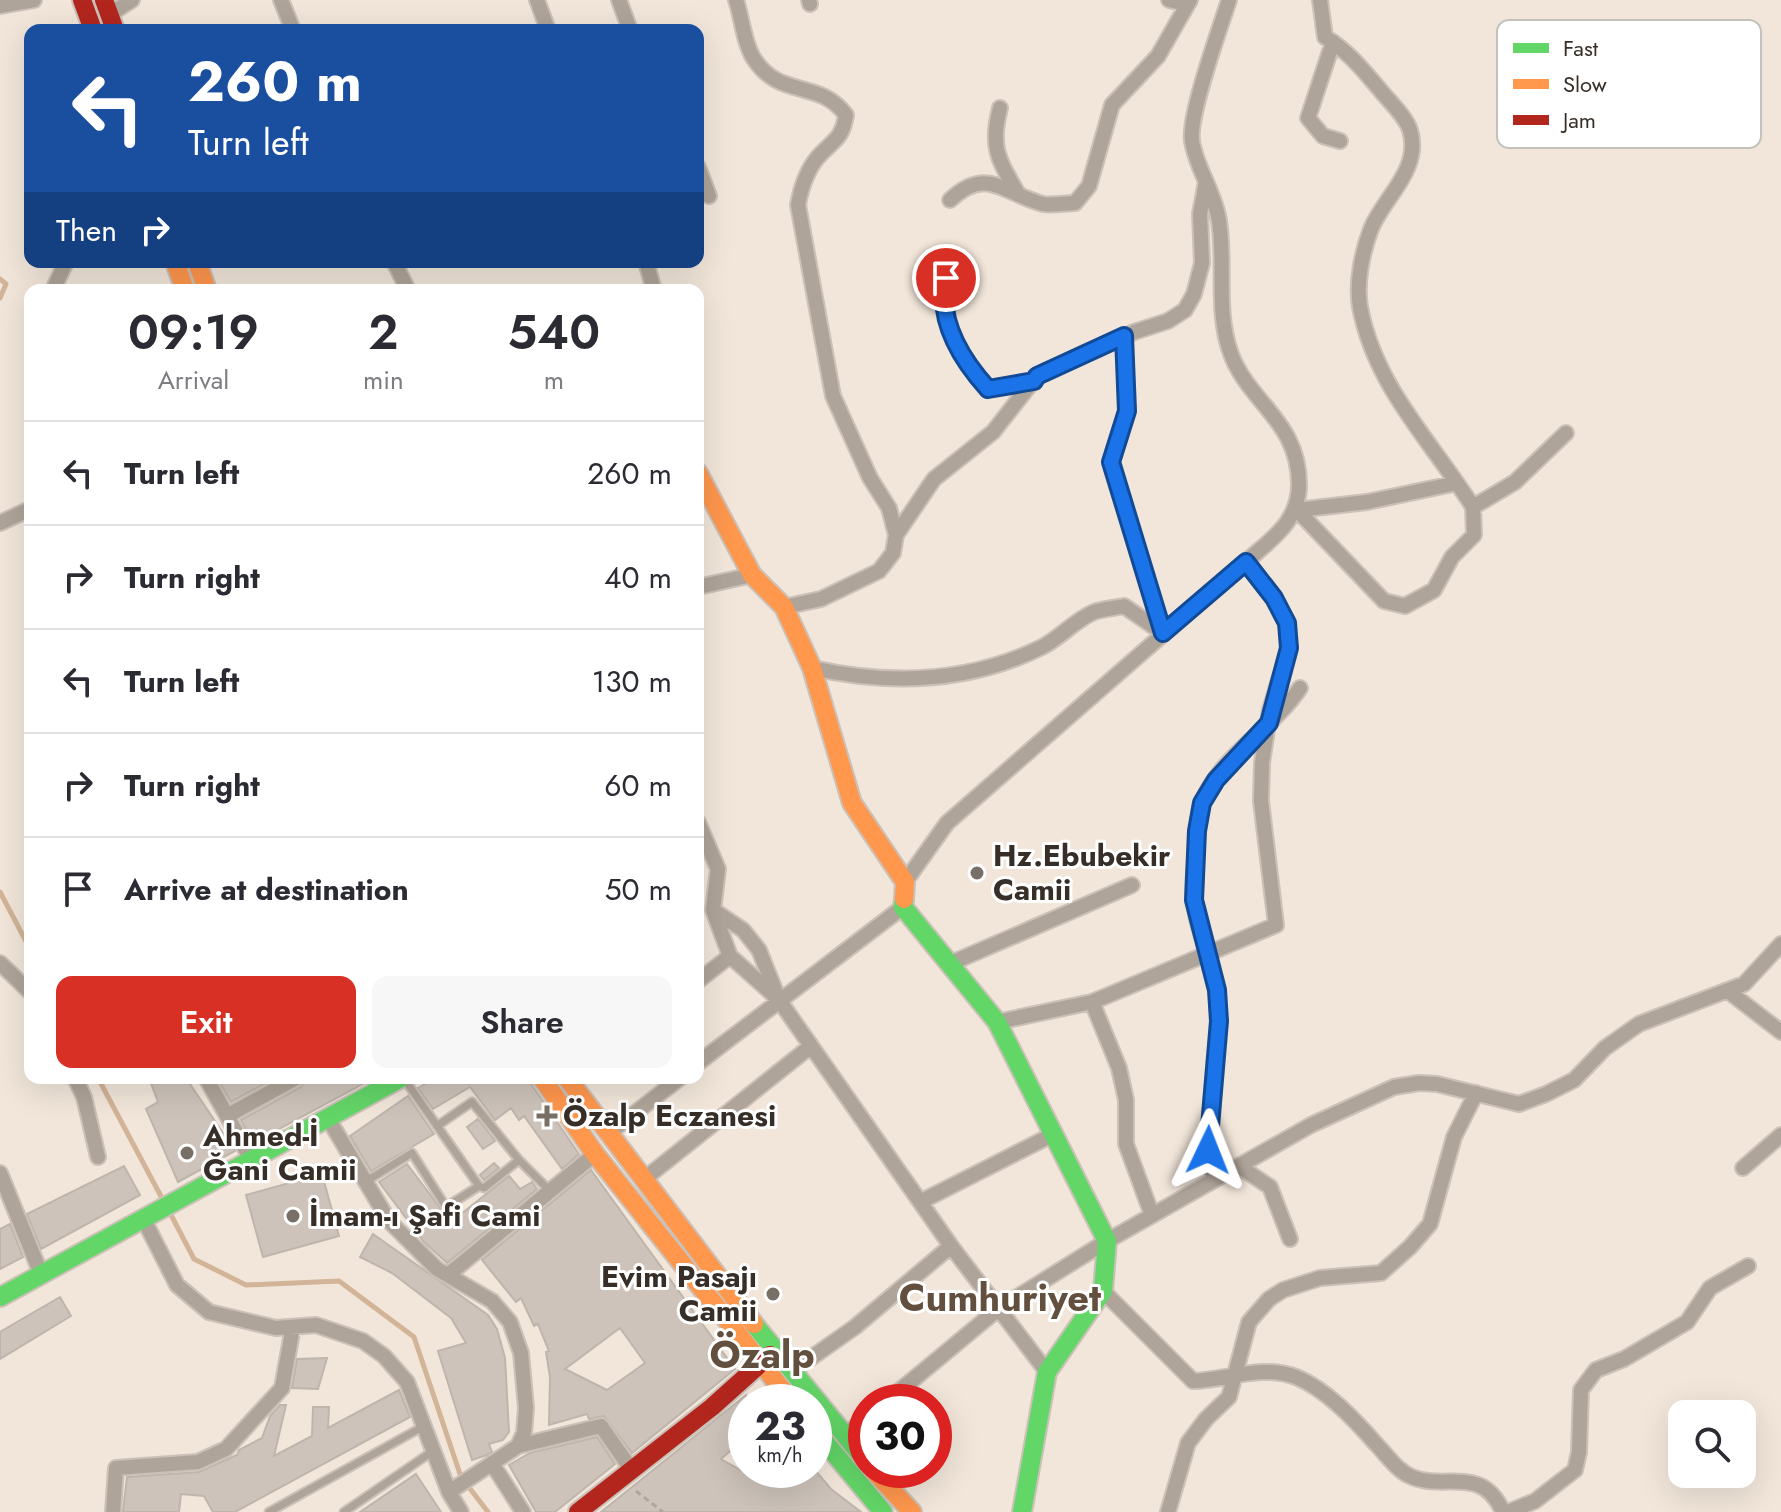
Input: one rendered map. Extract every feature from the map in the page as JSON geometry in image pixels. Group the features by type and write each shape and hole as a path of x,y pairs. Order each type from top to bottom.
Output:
{"street":[{"path":"0,6 34,0"},
{"path":"82,0 91,24"},
{"path":"110,15 132,0"},
{"path":"281,0 291,24"},
{"path":"537,0 546,24"},
{"path":"619,0 628,24"},
{"path":"736,0 753,57 767,74 777,83 833,99 846,115 843,134 817,159 802,185 798,205 833,396 870,478 889,508 896,535 893,553 879,571 821,599 784,607"},
{"path":"950,200 963,187 986,181 1044,204 1075,203 1089,186 1112,105 1158,56 1189,2 1169,0"},
{"path":"1022,1512 1047,1372 1103,1291 1107,1241 997,1022 903,907 905,882 947,823 1246,562 1288,524 1297,510 1299,484 1293,449 1279,419 1246,380 1232,355 1221,296 1219,220 1191,139 1203,82 1229,0"},
{"path":"1297,510 1384,601 1405,606 1434,590 1452,557 1474,535 1473,507 1384,378 1360,304 1362,262 1371,227 1396,192 1410,159 1410,131 1348,51 1325,37 1320,0"},
{"path":"1333,42 1308,118 1323,136 1340,141"},
{"path":"1000,108 995,129 996,155 1017,192"},
{"path":"896,535 934,479 993,432 1037,376 1124,336 1168,321 1185,310 1194,294 1202,263 1200,214 1206,181"},
{"path":"704,183 709,196"},
{"path":"946,278 942,296 944,316 978,378 988,389 1034,381"},
{"path":"1124,336 1127,411 1111,462 1163,633"},
{"path":"1473,507 1515,482 1566,433"},
{"path":"1297,510 1367,502 1457,483"},
{"path":"704,487 752,575 784,607 812,668 852,803 905,882"},
{"path":"0,523 24,512"},
{"path":"997,1022 1092,1002 1276,925 1261,801 1269,723 1289,648 1287,623 1274,598 1246,562"},
{"path":"704,586 752,575"},
{"path":"812,668 856,678 903,681 959,673 1043,647 1094,612 1124,606 1163,633"},
{"path":"1214,1180 1208,1150 1208,1124 1219,1021 1217,990 1194,900 1202,803 1241,749 1285,711 1300,688"},
{"path":"704,836 718,869 708,904 730,956 779,1000"},
{"path":"949,964 1132,885"},
{"path":"708,904 743,930 759,950 779,1000 951,1246 1047,1372"},
{"path":"704,1058 903,907"},
{"path":"908,1384 998,1309 1107,1241 1311,1125 1394,1087 1437,1084 1519,1104 1546,1094 1574,1080 1605,1048 1639,1024 1744,984 1781,944"},
{"path":"704,976 730,956"},
{"path":"0,963 24,986"},
{"path":"1728,991 1781,1032"},
{"path":"1092,1002 1119,1068 1126,1100 1126,1144 1152,1215"},
{"path":"643,1180 811,1046"},
{"path":"78,1084 84,1097 98,1157"},
{"path":"209,1084 251,1159"},
{"path":"227,1116 285,1084"},
{"path":"0,1297 185,1193 329,1120 392,1084"},
{"path":"546,1084 595,1154 767,1357 791,1372 848,1441"},
{"path":"573,1084 767,1357 782,1384"},
{"path":"608,1134 672,1084"},
{"path":"1168,1512 1188,1443 1206,1419 1229,1397 1249,1322 1269,1299 1300,1283 1381,1273 1430,1224 1454,1137 1476,1093"},
{"path":"329,1120 389,1221 437,1269 492,1301 510,1322 521,1353 526,1408 524,1433 518,1446"},
{"path":"920,1202 1052,1135"},
{"path":"1743,1168 1781,1135"},
{"path":"448,1275 595,1154"},
{"path":"1239,1166 1270,1187 1290,1239"},
{"path":"0,1173 41,1274"},
{"path":"146,1216 177,1285 209,1312 276,1328 316,1325 363,1341 384,1356 407,1382 449,1492 461,1512"},
{"path":"791,1372 855,1327 951,1246"},
{"path":"1103,1291 1193,1381 1271,1371 1298,1377 1353,1418 1397,1467 1414,1478 1470,1481 1489,1493 1506,1512 1535,1501 1575,1470 1579,1452 1581,1390 1596,1370 1624,1359 1687,1322 1710,1288 1748,1266"},
{"path":"113,1512 116,1468 198,1462 226,1449 282,1388 293,1327"},
{"path":"578,1512 712,1407 767,1357"},
{"path":"449,1492 518,1446 601,1426 625,1474"},
{"path":"844,1436 848,1433"},
{"path":"832,1451 883,1512"},
{"path":"493,1465 523,1512"},
{"path":"890,1488 912,1512"}],"lane":[{"path":"406,1084 479,1186 484,1188 519,1160"},
{"path":"437,1126 472,1102 519,1160 550,1191"},
{"path":"365,1182 412,1153 446,1207 479,1186"},
{"path":"269,1512 424,1426"},
{"path":"344,1512 433,1451"}],"path":[{"path":"625,1474 663,1512"}],"building":[{"path":"151,1084 190,1084 235,1151 178,1182 146,1109 158,1102"},
{"path":"220,1084 264,1084 231,1102"},
{"path":"303,1084 363,1084 253,1143 241,1120"},
{"path":"425,1084 531,1084 579,1154 562,1169 524,1116 519,1120 511,1108 495,1120 470,1087 433,1109 418,1088"},
{"path":"408,1096 434,1134 371,1171 350,1136"},
{"path":"478,1119 495,1141 483,1149 467,1127"},
{"path":"494,1163 499,1168 484,1180 480,1175"},
{"path":"407,1164 451,1222 509,1176 520,1189 532,1182 537,1189 447,1263 424,1242 379,1182"},
{"path":"124,1166 140,1195 41,1249 27,1214"},
{"path":"591,1170 735,1369 632,1453 604,1416 589,1419 587,1414 549,1425 550,1377 546,1352 549,1351 538,1324 534,1326 521,1298 516,1302 482,1260","holes":["620,1328 645,1363 607,1390 565,1369"]},
{"name":"İmam-ı Şafi Cami","path":"322,1174 339,1236 263,1257 246,1195"},
{"path":"10,1224 23,1257 0,1269 0,1229"},
{"path":"373,1234 488,1315 497,1329 505,1358 509,1432 503,1440 489,1444 492,1452 487,1455 472,1460 438,1351 466,1343 451,1318 392,1273 360,1257"},
{"path":"60,1297 71,1316 0,1359 0,1332"},
{"path":"327,1358 318,1389 292,1388 297,1359"},
{"path":"399,1390 410,1417 235,1512 213,1512 204,1496 181,1494 179,1512 123,1512 127,1477 199,1472 237,1455 239,1450 262,1438 270,1416 280,1405 286,1405 274,1456 312,1436 313,1407 329,1407 328,1428"},
{"path":"728,1410 728,1453 721,1459 728,1463 728,1488 830,1488 861,1512 601,1512"},
{"path":"597,1437 615,1464 555,1512 536,1512 509,1465 530,1453"},
{"path":"416,1474 441,1512 360,1512"}],"waterway":[{"path":"0,279 6,284 0,298"},
{"path":"0,892 24,938"},
{"path":"101,1084 164,1202"},
{"path":"169,1211 194,1259 246,1285 339,1281 414,1337 461,1477 488,1512"}],"traffic: fast":[{"path":"904,899 903,907 997,1022 1107,1241 1103,1291 1047,1372 1022,1512"},
{"path":"0,1297 390,1084"},
{"path":"754,1324 848,1439"},
{"path":"832,1451 883,1512"}],"traffic: slow":[{"path":"177,268 183,284"},
{"path":"199,268 205,284"},
{"path":"704,484 752,575 784,607 812,668 852,803 905,882 904,899"},
{"path":"546,1084 595,1154 778,1384"},
{"path":"572,1084 754,1324"},
{"path":"890,1488 912,1512"}],"traffic: jam":[{"path":"82,0 91,24"},
{"path":"104,0 113,24"},
{"path":"578,1512 712,1407 770,1355"}],"place":[{"name":"Hz.Ebubekir Camii","path":"977,873"},
{"name":"Özalp Eczanesi","path":"547,1116"},
{"name":"Ahmed-İ Ğani Camii","path":"187,1153"},
{"name":"İmam-ı Şafi Cami","path":"293,1216"},
{"name":"Evim Pasajı Camii","path":"773,1294"}],"district":[{"name":"Cumhuriyet","path":"1000,1298"},
{"name":"Özalp","path":"762,1355"}],"route":[{"path":"946,278 942,296 944,316 978,378 988,389 1034,381 1037,376 1124,336 1127,411 1111,462 1163,633 1246,562 1274,598 1287,623 1289,648 1269,723 1241,749 1216,780 1202,803 1197,831 1194,900 1217,990 1219,1021 1210,1091 1208,1150"}]}
